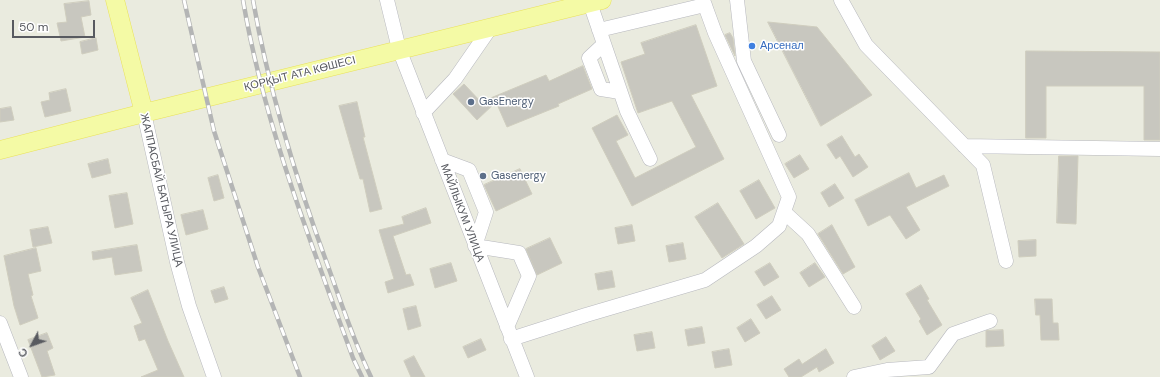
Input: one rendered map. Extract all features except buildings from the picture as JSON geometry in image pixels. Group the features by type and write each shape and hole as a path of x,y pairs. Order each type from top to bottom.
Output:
{"main road":[{"name":"ЖАППАСБАЙ БАТЫРА УЛИЦА","path":"115,0 144,113"},
{"name":"ҚОРҚЫТ АТА КӨШЕСІ","path":"0,150 398,49 596,1"}],"street":[{"name":"МАЙЛЫКУМ УЛИЦА","path":"387,0 398,49 527,377"},
{"path":"737,0 744,61 779,136"},
{"path":"841,0 866,45 984,165 1006,261"},
{"path":"596,1 599,30 620,92 627,111 650,159"},
{"path":"509,333 705,280 756,246 779,226 789,197 714,33 704,2 599,30"},
{"path":"424,113 455,78 491,27"},
{"path":"604,44 589,58 601,90 620,92"},
{"name":"ЖАППАСБАЙ БАТЫРА УЛИЦА","path":"144,113 177,262 189,306 214,377"},
{"path":"964,146 1160,149"},
{"path":"442,160 469,170 486,212 475,246 520,253 529,276 509,333"},
{"path":"784,212 808,234 854,307"},
{"path":"854,377 887,370 929,372 954,334 990,321"},
{"path":"0,323 21,377"}],"railway":[{"path":"184,0 214,131 258,267 300,377"},
{"path":"243,0 263,92 276,137 305,226 353,358 362,377"},
{"path":"253,0 267,69 295,170 348,323 371,377"}],"place":[{"name":"Арсенал","path":"752,46"},
{"name":"GasEnergy","path":"471,102"},
{"name":"Gasenergy","path":"483,176"}]}
